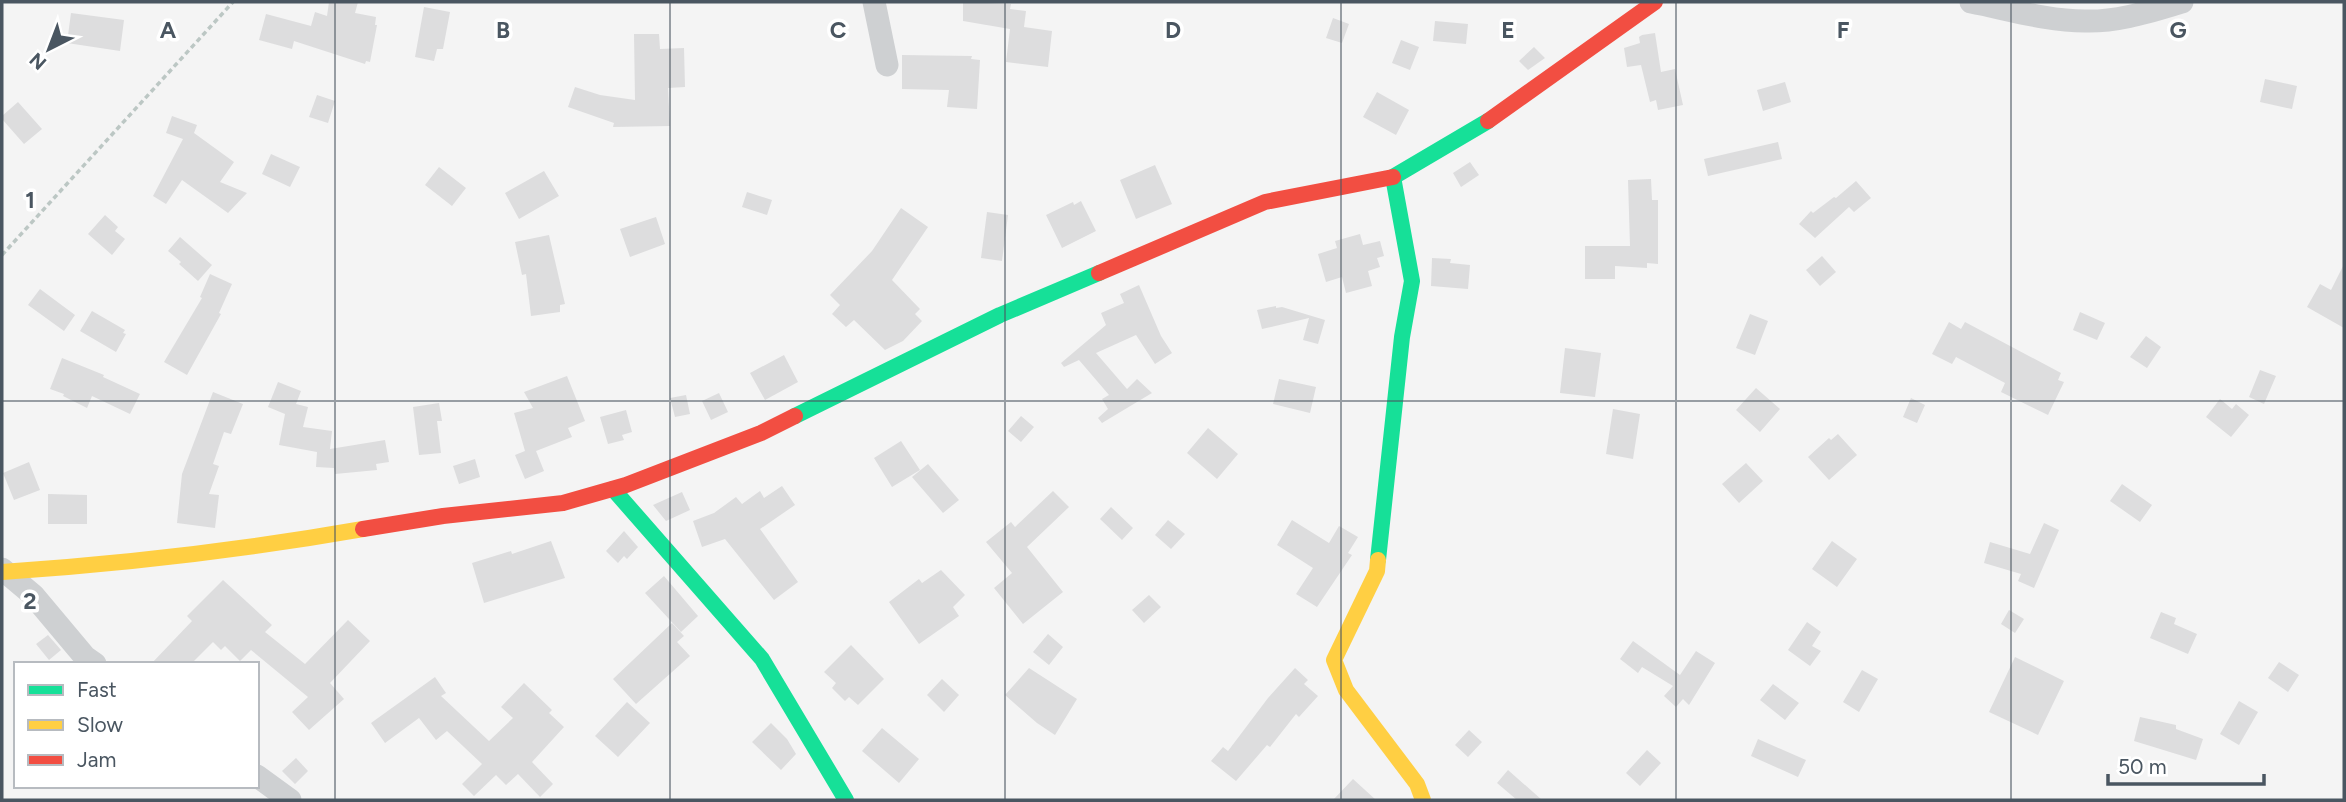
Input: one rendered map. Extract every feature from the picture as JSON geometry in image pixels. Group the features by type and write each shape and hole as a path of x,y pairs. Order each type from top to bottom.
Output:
{"street":[{"path":"874,2 887,65"},
{"path":"4,571 91,566 195,555 443,516 563,503 613,489 761,433 1000,315 1265,202 1393,177 1504,111 1655,2"},
{"path":"1971,2 2057,19 2087,21 2129,16 2182,2"},
{"path":"1393,177 1412,281 1402,337 1377,571 1334,660 1346,690 1417,784 1423,800"},
{"path":"613,489 762,659 846,800"},
{"path":"4,571 33,595 92,662"},
{"path":"259,777 290,800"}],"path":[{"path":"2,254 233,2"}],"building":[{"path":"329,2 358,2 355,13 376,17 370,62 366,61 365,64 294,41 292,49 259,40 266,14 311,26 315,12 327,16"},
{"path":"963,2 1011,4 1010,9 1026,11 1024,27 1052,31 1048,67 1006,62 1010,29 963,21"},
{"path":"424,7 450,12 443,49 437,49 434,61 415,57"},
{"path":"71,13 124,20 120,51 67,43"},
{"path":"1333,18 1349,24 1342,43 1326,38"},
{"path":"1435,21 1468,24 1466,44 1433,41"},
{"path":"1655,33 1661,72 1675,69 1683,105 1658,110 1656,100 1650,102 1641,65 1627,67 1624,48 1640,43 1639,37 1642,35"},
{"path":"634,34 659,34 660,49 684,48 685,87 668,88 670,126 613,127 614,123 568,107 575,87 600,95 635,100"},
{"path":"1401,40 1419,47 1410,70 1392,63"},
{"path":"1534,47 1545,58 1528,70 1519,61"},
{"path":"902,55 972,56 971,59 980,60 977,109 947,107 949,90 902,89"},
{"path":"2265,79 2297,86 2292,109 2260,102"},
{"path":"1785,82 1791,102 1763,111 1757,90"},
{"path":"1377,92 1409,110 1396,135 1363,117"},
{"path":"317,95 335,101 328,123 309,117"},
{"path":"18,102 42,129 24,144 2,119"},
{"path":"172,116 197,125 194,133 234,162 220,182 247,193 228,213 182,180 166,204 153,196 183,139 166,133"},
{"path":"1778,142 1782,159 1708,176 1704,159"},
{"path":"271,154 300,167 290,187 262,174"},
{"path":"1470,162 1479,175 1461,187 1453,173"},
{"path":"1155,165 1172,204 1136,219 1120,180"},
{"path":"439,167 466,188 452,206 425,185"},
{"path":"544,171 559,196 519,219 505,193"},
{"path":"1651,179 1652,200 1658,200 1658,264 1647,263 1647,268 1615,266 1615,279 1585,279 1585,246 1630,246 1628,180"},
{"path":"1856,181 1871,198 1854,212 1849,207 1815,238 1799,224 1811,211 1813,213 1836,198"},
{"path":"747,192 772,200 767,215 742,207"},
{"path":"1081,201 1096,231 1062,248 1046,215"},
{"path":"901,208 928,227 892,280 920,309 915,314 922,321 903,341 885,350 854,320 846,327 832,314 840,305 830,295 872,251"},
{"path":"987,212 1008,215 1002,261 981,258"},
{"path":"105,215 118,227 115,231 125,239 112,255 88,234"},
{"path":"656,217 665,244 630,257 620,229"},
{"path":"1360,234 1363,245 1380,241 1384,256 1377,258 1380,267 1368,271 1372,286 1346,293 1342,277 1326,282 1318,254 1337,248 1335,241"},
{"path":"549,235 565,304 560,305 560,312 531,316 526,274 522,275 515,242"},
{"path":"180,237 212,265 198,281 168,251"},
{"path":"1822,256 1836,272 1820,286 1806,270"},
{"path":"1432,258 1451,259 1450,263 1470,265 1468,289 1431,286"},
{"path":"2344,264 2344,328 2307,307 2320,284 2331,290"},
{"path":"210,274 232,284 219,313 221,314 187,375 164,362 202,298 200,297"},
{"path":"1139,285 1161,336 1172,353 1155,364 1136,335 1096,353 1127,389 1137,379 1152,393 1102,423 1098,418 1108,409 1102,399 1109,395 1079,360 1064,367 1061,363 1106,325 1101,313 1124,303 1120,294"},
{"path":"40,289 75,315 64,331 28,305"},
{"path":"1276,306 1325,320 1318,344 1303,340 1309,318 1262,329 1257,310"},
{"path":"92,311 125,330 123,333 126,334 116,352 80,331"},
{"path":"2080,312 2105,323 2097,340 2073,330"},
{"path":"1750,314 1768,321 1755,355 1736,348"},
{"path":"1949,322 1961,329 1965,322 2061,373 2058,380 2064,382 2048,415 2001,392 2005,383 1956,357 1952,364 1932,354"},
{"path":"2146,336 2161,347 2147,368 2130,357"},
{"path":"1565,348 1601,353 1595,397 1560,393"},
{"path":"784,355 798,382 765,400 750,373"},
{"path":"62,358 104,375 103,377 140,394 130,414 92,396 87,408 50,389"},
{"path":"2260,370 2276,376 2264,404 2249,397"},
{"path":"567,376 585,421 568,428 572,437 536,451 544,471 525,479 515,455 525,451 514,413 533,408 524,392"},
{"path":"1279,379 1316,387 1310,413 1273,404"},
{"path":"278,382 301,391 296,404 308,407 303,427 332,431 330,449 385,440 389,462 376,464 377,470 335,474 334,468 316,467 317,452 279,445 285,414 268,407"},
{"path":"1756,388 1780,409 1760,432 1736,410"},
{"path":"213,392 243,404 231,434 224,432 213,464 219,466 209,494 219,495 215,528 177,523 182,474"},
{"path":"719,393 728,412 711,420 702,401"},
{"path":"686,395 690,414 675,417 670,398"},
{"path":"1911,398 1925,405 1917,423 1903,417"},
{"path":"2220,399 2232,409 2236,404 2249,415 2231,437 2206,417"},
{"path":"439,403 442,421 437,421 441,453 419,455 413,407"},
{"path":"1613,409 1640,414 1633,459 1606,454"},
{"path":"626,410 632,432 622,435 624,440 608,444 600,417"},
{"path":"1021,416 1034,427 1021,442 1008,431"},
{"path":"1208,428 1238,454 1217,479 1187,453"},
{"path":"1838,434 1857,455 1829,480 1808,457 1829,438 1831,440"},
{"path":"901,441 920,470 892,487 874,458"},
{"path":"475,459 480,477 459,484 453,466"},
{"path":"29,462 40,490 14,500 3,473"},
{"path":"1746,463 1763,481 1739,503 1722,484"},
{"path":"928,464 959,500 943,513 912,477"},
{"path":"2122,484 2152,505 2140,522 2110,501"},
{"path":"782,486 795,505 760,529 798,582 774,600 725,539 702,547 693,521 714,513 736,497 742,504 760,491 764,498"},
{"path":"1053,491 1069,507 1027,547 1063,592 1023,624 994,588 1012,573 986,542 1011,522 1015,527"},
{"path":"682,492 690,510 666,521 653,505"},
{"path":"48,494 87,495 87,524 48,524"},
{"path":"1111,507 1133,528 1122,540 1100,519"},
{"path":"1168,520 1185,534 1171,549 1155,535"},
{"path":"1292,520 1329,543 1339,526 1358,537 1348,553 1352,555 1317,607 1296,594 1313,568 1277,545"},
{"path":"2044,523 2059,530 2034,588 2018,581 2021,574 1984,563 1990,542 2030,554"},
{"path":"624,531 638,547 627,559 624,556 618,563 606,551"},
{"path":"551,541 565,578 484,603 472,563"},
{"path":"1832,541 1857,559 1837,587 1812,569"},
{"path":"941,570 965,595 953,607 959,616 919,644 889,602 919,579 922,583"},
{"path":"664,576 698,616 681,632 645,593"},
{"path":"223,580 272,625 265,632 305,664 348,620 370,641 330,683 344,699 309,730 292,712 308,697 251,650 240,661 225,646 221,650 213,642 193,662 153,662 192,621 187,616"},
{"path":"1149,595 1161,607 1144,623 1132,610"},
{"path":"2009,610 2024,619 2015,633 2001,624"},
{"path":"2161,612 2176,618 2174,624 2197,634 2188,654 2150,638"},
{"path":"1807,622 1821,632 1812,646 1821,651 1810,666 1788,650"},
{"path":"672,623 684,636 677,642 690,656 636,704 613,679"},
{"path":"1048,634 1063,647 1049,665 1033,652"},
{"path":"48,635 61,650 49,660 36,644"},
{"path":"1633,641 1680,675 1696,651 1715,663 1689,705 1683,699 1676,707 1664,696 1673,686 1642,667 1638,673 1620,659"},
{"path":"851,645 884,679 858,705 849,697 845,701 832,688 836,683 824,672"},
{"path":"2015,657 2064,681 2038,735 1989,712"},
{"path":"2279,662 2299,675 2288,692 2268,678"},
{"path":"1029,668 1077,699 1055,735 1005,695"},
{"path":"1295,668 1308,680 1304,684 1318,696 1299,717 1296,714 1270,747 1267,745 1236,781 1211,761 1223,747 1228,751 1268,698"},
{"path":"1862,670 1878,679 1859,712 1843,702"},
{"path":"435,677 446,693 441,696 489,741 513,718 501,707 524,683 552,710 549,713 564,727 532,762 553,784 540,797 518,774 506,785 496,775 474,796 462,784 482,764 447,731 436,740 419,718 385,743 371,723"},
{"path":"942,679 959,695 944,712 927,695"},
{"path":"1773,684 1799,703 1785,720 1760,700"},
{"path":"2239,701 2258,712 2239,745 2220,734"},
{"path":"627,702 650,723 618,757 595,736"},
{"path":"2140,717 2176,725 2176,729 2203,739 2196,760 2134,741"},
{"path":"771,723 787,739 796,754 781,770 752,742"},
{"path":"882,728 919,759 899,783 862,751"},
{"path":"1469,730 1482,742 1468,757 1455,745"},
{"path":"1758,739 1806,760 1798,777 1751,756"},
{"path":"1647,750 1661,763 1640,786 1626,773"},
{"path":"296,758 308,771 295,784 282,771"},
{"path":"1508,770 1542,800 1517,800 1497,783"},
{"path":"1353,779 1376,800 1333,800"}],"traffic: fast":[{"path":"1378,560 1402,337 1412,281 1393,177 1488,121"},
{"path":"795,416 1000,315 1099,273"},
{"path":"613,489 762,659 846,800"}],"traffic: slow":[{"path":"2,572 183,555 363,529"},
{"path":"1378,560 1377,571 1334,660 1346,690 1417,784 1423,800"}],"traffic: jam":[{"path":"1488,121 1655,2"},
{"path":"1099,273 1265,202 1393,177"},
{"path":"363,529 443,516 563,503 626,485 761,433 795,416"}]}
